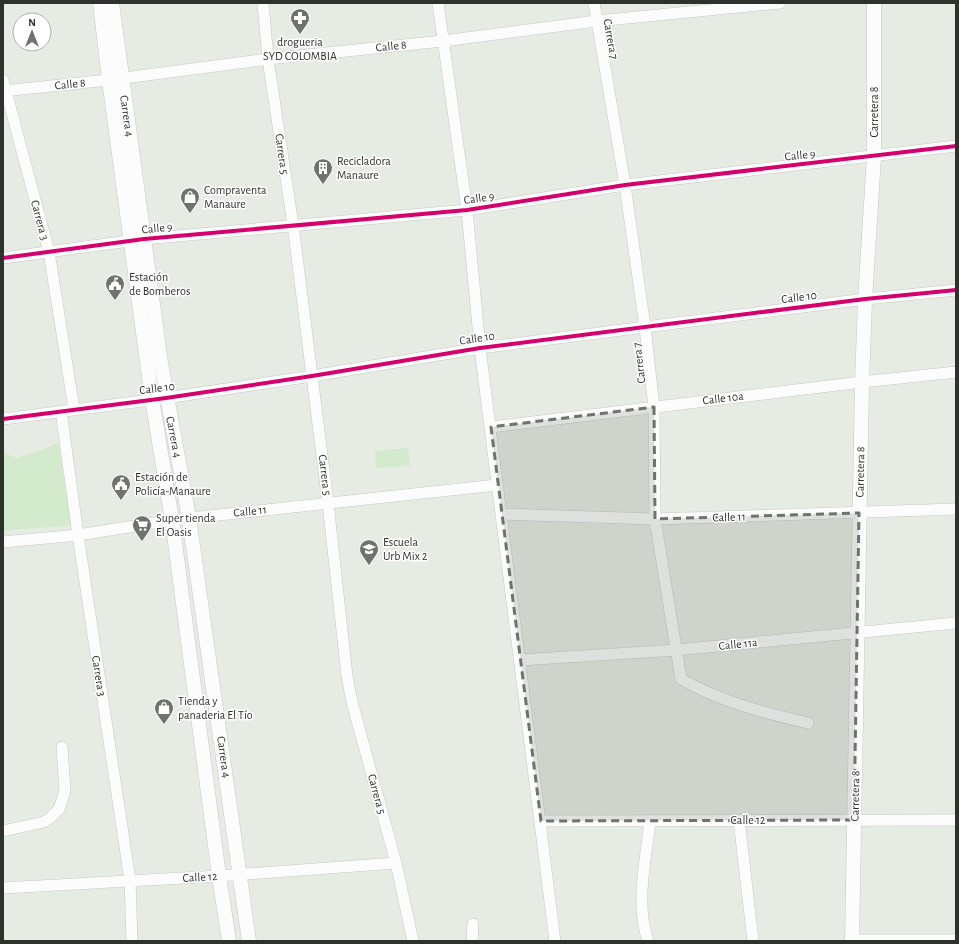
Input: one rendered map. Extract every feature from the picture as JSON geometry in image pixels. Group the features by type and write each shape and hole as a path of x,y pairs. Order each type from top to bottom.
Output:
{"street":[{"name":"Carrera 4","path":"100,3 115,79 138,240 166,398 190,518 249,941"},
{"name":"Carrera 4","path":"112,3 115,79"},
{"name":"Carrera 5","path":"263,3 268,59 293,225 328,503 347,676 352,702 396,863 413,941"},
{"path":"438,3 467,210 480,348 556,941"},
{"name":"Carrera 7","path":"594,3 626,185 645,327 654,406 655,519 681,680 726,700 755,710 808,724"},
{"name":"Calle 8","path":"4,87 115,79 268,59 780,3"},
{"name":"Carretera 8","path":"852,940 862,382 865,299 874,157 874,3"},
{"name":"Carrera 3","path":"4,87 49,252 74,410"},
{"name":"Calle 9","path":"3,258 138,240 467,210 626,185 874,157 956,146"},
{"name":"Carrera 4","path":"138,240 152,399 172,520 229,941"},
{"name":"Calle 10","path":"3,419 166,398 312,376 480,348 865,299 956,290"},
{"name":"Calle 10a","path":"491,427 654,406 956,372"},
{"name":"Carrera 3","path":"61,411 78,535 130,880 132,941"},
{"name":"Calle 11","path":"3,542 78,535 172,520 497,485"},
{"name":"Calle 11","path":"502,514 655,519 956,509"},
{"name":"Calle 11a","path":"520,660 677,650 956,623"},
{"path":"3,831 44,822 58,809 65,791 62,747"},
{"path":"739,820 753,941"},
{"name":"Calle 12","path":"541,821 956,820"},
{"path":"648,941 643,927 641,903 650,821"},
{"name":"Calle 12","path":"3,888 219,876 396,863"},
{"path":"472,941 473,924"},
{"path":"852,940 956,940"}],"highlighted area":[{"path":"654,407 655,519 859,513 854,820 541,821 491,427"}],"green space":[{"path":"58,443 72,525 3,531 3,451 18,458"},
{"path":"408,448 410,466 376,468 375,451"}],"cycle path":[{"path":"3,258 144,239 467,210 625,185 956,146"},
{"path":"3,419 166,398 312,376 480,348 865,299 956,290"}],"place":[{"name":"drogueria SYD COLOMBIA","path":"300,35"},
{"name":"Recicladora Manaure","path":"323,185"},
{"name":"Compraventa Manaure","path":"190,214"},
{"name":"Estación de Bomberos","path":"115,301"},
{"name":"Estación de Policía-Manaure","path":"121,501"},
{"name":"Super tienda El Oasis","path":"142,542"},
{"name":"Escuela Urb Mix 2","path":"369,566"},
{"name":"Tienda y panaderia El Tío","path":"164,725"}]}
